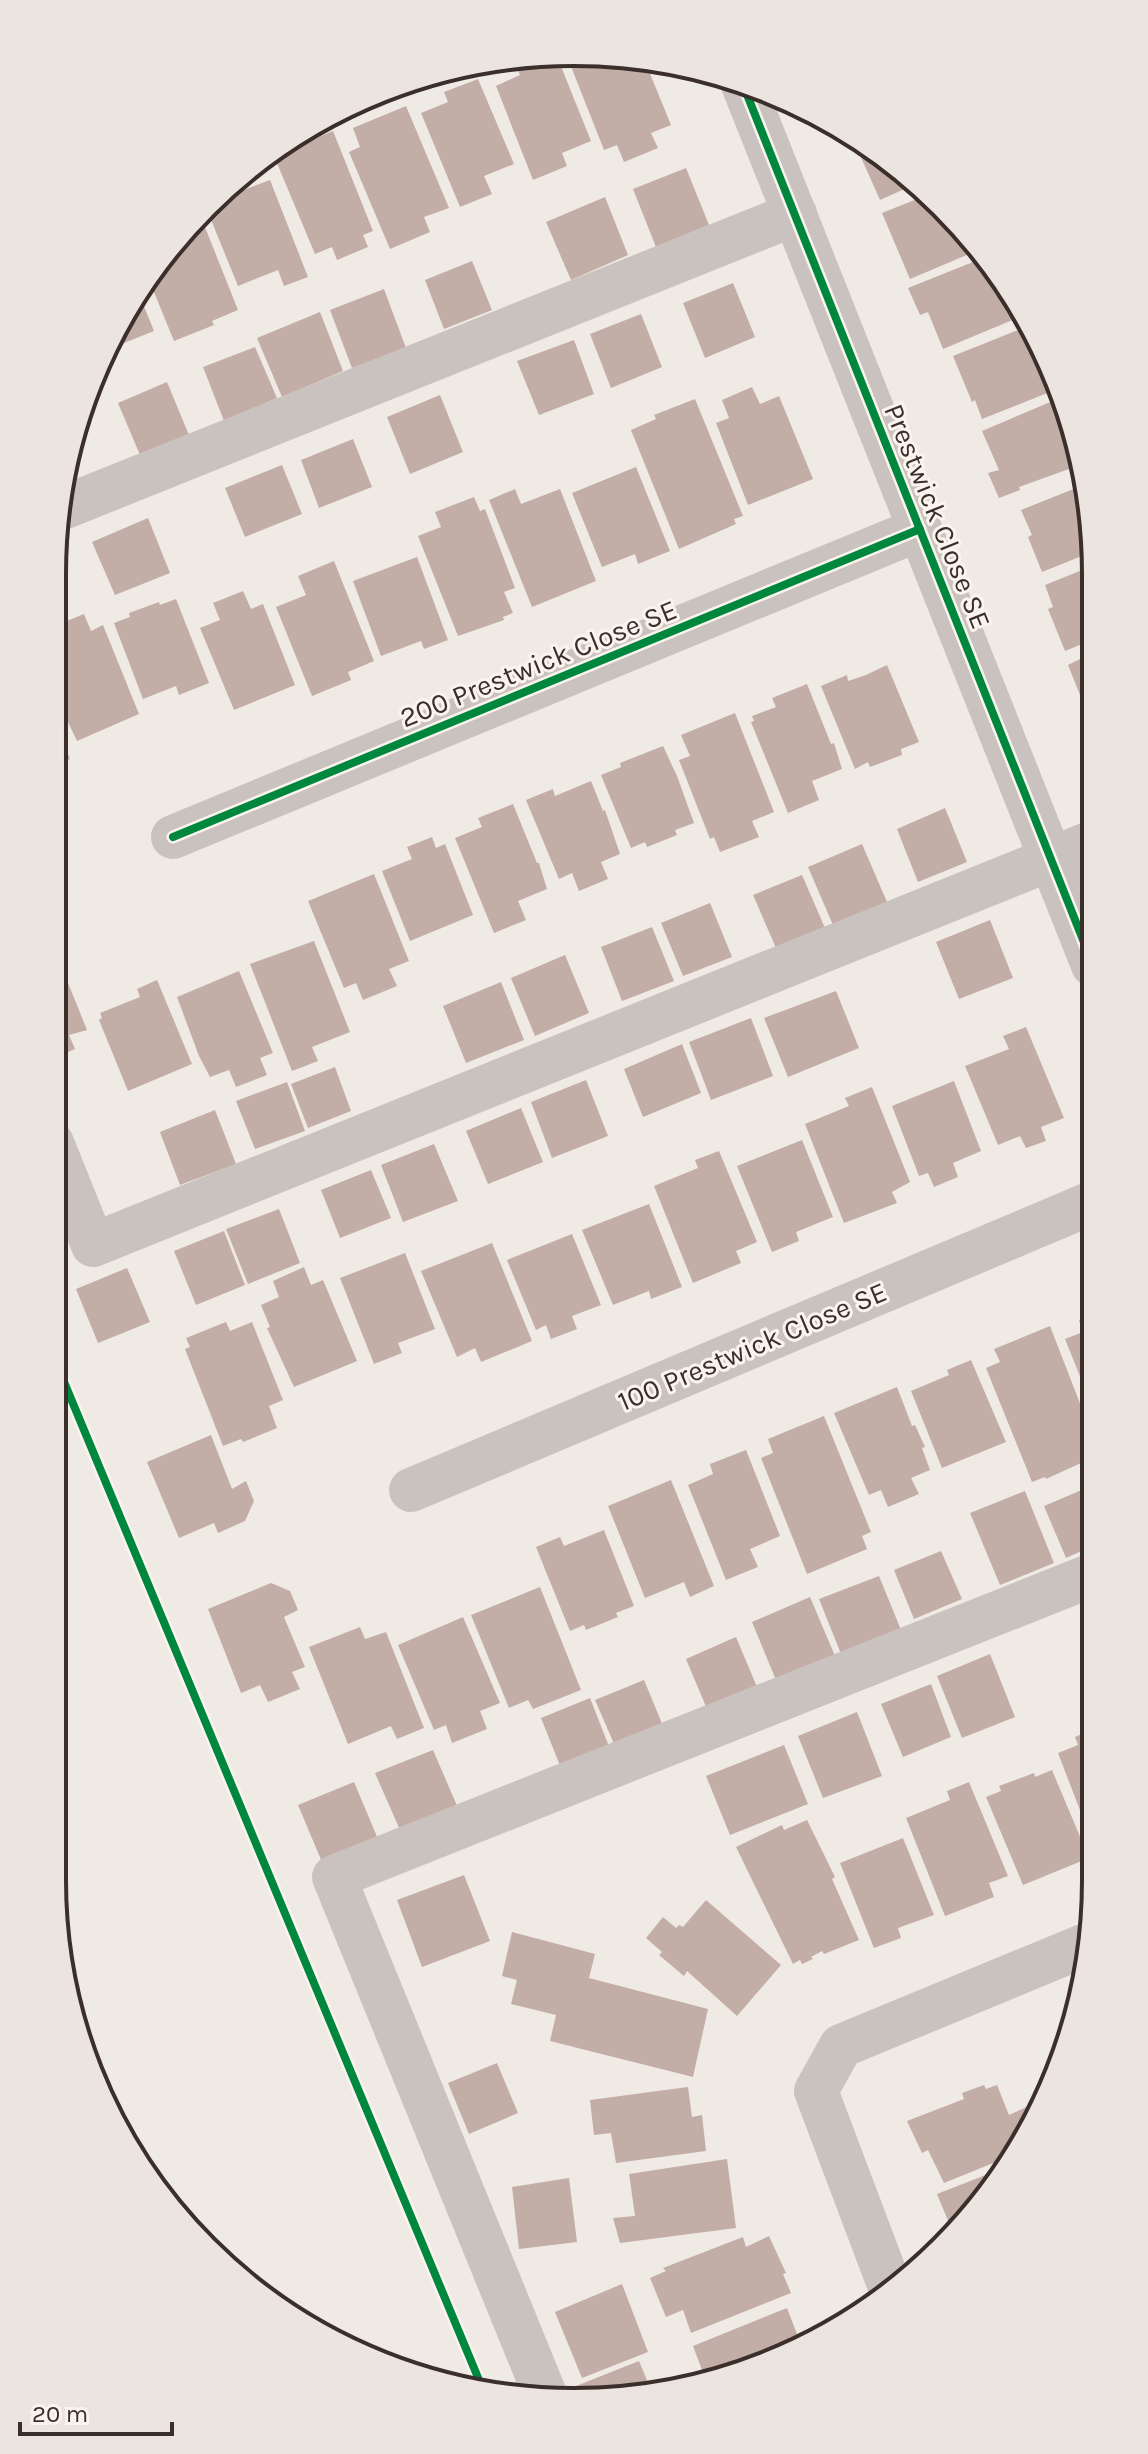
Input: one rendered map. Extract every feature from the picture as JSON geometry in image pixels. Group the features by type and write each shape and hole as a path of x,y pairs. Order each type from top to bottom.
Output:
{"street":[{"name":"Prestwick Close SE","path":"748,97 1082,937"},
{"path":"71,505 795,214"},
{"name":"200 Prestwick Close SE","path":"173,837 920,529"},
{"path":"66,1178 93,1245 1082,846"},
{"name":"100 Prestwick Close SE","path":"411,1490 1082,1207"},
{"path":"542,2387 334,1877 1082,1579"},
{"path":"887,2280 816,2091 841,2046 1078,1948"}],"building":[{"path":"561,66 591,141 562,153 567,166 533,180 496,86 520,75 517,69"},
{"path":"571,66 649,72 671,125 651,133 658,148 624,162 617,145 604,150"},
{"path":"478,79 514,164 484,176 492,194 460,207 421,113 448,102 444,92"},
{"path":"406,106 449,208 424,217 430,232 390,249 349,152 360,147 353,128"},
{"path":"333,131 373,231 363,235 368,247 337,260 332,247 315,254 277,163 309,141"},
{"path":"860,155 905,189 880,200"},
{"path":"686,168 709,225 656,247 633,189"},
{"path":"270,180 308,277 284,286 278,270 238,286 211,219 239,192"},
{"path":"605,197 628,255 571,280 546,222"},
{"path":"917,199 968,254 910,279 882,213"},
{"path":"205,226 238,310 212,321 214,325 174,341 153,290"},
{"path":"472,261 492,310 444,329 425,280"},
{"path":"974,262 1014,320 943,349 928,312 920,315 908,288"},
{"path":"733,283 755,337 705,358 683,303"},
{"path":"384,289 406,348 352,368 330,310"},
{"path":"144,305 154,331 121,344"},
{"path":"320,312 343,371 282,397 257,338"},
{"path":"641,314 662,367 611,388 590,334"},
{"path":"1019,330 1048,393 982,419 953,356"},
{"path":"574,340 594,394 539,415 517,361"},
{"path":"255,347 277,398 224,421 203,367"},
{"path":"167,382 189,435 140,455 118,403"},
{"path":"752,387 760,404 779,396 813,479 748,505 716,423 729,418 722,400"},
{"path":"440,395 463,452 410,474 387,417"},
{"path":"695,399 743,516 734,519 736,524 679,549 631,430 656,419 654,415"},
{"path":"1051,402 1071,468 1019,487 1020,490 999,498 988,473 999,470 982,431"},
{"path":"353,439 372,487 319,508 301,460"},
{"path":"282,465 302,514 245,537 225,488"},
{"path":"636,467 670,551 638,564 635,554 602,567 572,493"},
{"path":"515,489 521,504 560,489 596,581 532,607 489,500"},
{"path":"1074,489 1081,556 1042,572 1021,510"},
{"path":"474,497 480,511 485,509 515,588 504,592 513,613 503,617 504,620 458,636 418,536 441,527 435,512"},
{"path":"148,518 170,573 115,595 92,542"},
{"path":"417,557 448,640 424,649 421,641 381,656 353,581"},
{"path":"334,561 374,661 348,672 351,680 312,696 276,607 306,595 298,576"},
{"path":"1082,570 1082,644 1065,651 1048,609 1053,607 1045,585"},
{"path":"243,591 251,609 263,604 295,685 234,710 200,628 220,620 213,603"},
{"path":"176,599 209,683 179,695 176,686 143,699 114,623 130,617 129,613"},
{"path":"84,614 91,631 103,625 139,714 77,741 66,718 66,621"},
{"path":"1082,658 1082,700 1068,665"},
{"path":"887,665 919,742 901,749 902,755 870,767 868,762 855,769 821,686 847,675 848,681"},
{"path":"807,684 831,744 834,743 842,769 812,781 819,800 788,813 751,722 754,721 752,716 776,707 772,698"},
{"path":"735,713 774,812 752,821 759,837 720,852 714,837 710,839 679,760 690,756 681,735"},
{"path":"663,746 694,823 675,830 677,835 647,847 645,842 631,848 601,775 621,767 620,763"},
{"path":"591,781 620,854 601,862 608,879 579,891 572,873 559,879 526,800 553,789 555,796"},
{"path":"513,804 547,889 518,901 526,920 494,933 455,838 482,827 478,818"},
{"path":"945,808 967,862 918,882 897,829"},
{"path":"432,837 436,848 445,844 473,915 410,941 382,871 412,859 407,847"},
{"path":"862,844 887,902 833,925 808,867"},
{"path":"374,874 409,961 389,969 397,986 363,1000 356,983 344,988 308,901"},
{"path":"802,875 825,928 776,948 753,895"},
{"path":"710,903 732,957 683,976 661,923"},
{"path":"990,920 1013,978 959,999 936,942"},
{"path":"652,927 674,981 622,1001 601,947"},
{"path":"314,941 350,1032 312,1047 318,1061 292,1071 250,964"},
{"path":"565,955 589,1013 535,1036 511,978"},
{"path":"239,971 273,1053 260,1058 267,1075 236,1087 229,1070 210,1077 177,997"},
{"path":"66,978 87,1030 69,1035 75,1049 66,1053"},
{"path":"157,980 192,1064 128,1091 99,1020 102,1018 100,1013 140,997 137,989"},
{"path":"501,982 524,1040 466,1063 443,1006"},
{"path":"836,991 859,1048 788,1077 764,1018"},
{"path":"751,1018 773,1076 711,1100 689,1042"},
{"path":"1026,1027 1064,1118 1041,1127 1046,1141 1026,1148 1020,1136 998,1145 965,1066 1009,1049 1003,1036"},
{"path":"682,1044 701,1093 643,1117 624,1069"},
{"path":"335,1067 351,1111 308,1128 291,1084"},
{"path":"586,1080 608,1136 552,1158 531,1102"},
{"path":"954,1081 981,1151 953,1163 958,1177 934,1187 928,1173 919,1176 892,1106"},
{"path":"287,1082 305,1131 255,1149 236,1101"},
{"path":"872,1087 910,1182 892,1192 897,1203 844,1223 805,1124 849,1106 845,1098"},
{"path":"521,1108 543,1162 488,1184 466,1131"},
{"path":"215,1110 236,1164 180,1185 160,1132"},
{"path":"802,1140 833,1217 796,1232 799,1241 772,1252 737,1166"},
{"path":"434,1144 458,1201 403,1222 381,1165"},
{"path":"719,1151 757,1242 736,1251 741,1263 693,1283 654,1186 698,1168 695,1160"},
{"path":"371,1170 391,1218 340,1238 321,1190"},
{"path":"649,1204 682,1287 651,1299 649,1291 613,1305 582,1230"},
{"path":"279,1209 300,1263 248,1284 226,1229"},
{"path":"224,1231 245,1285 196,1305 174,1251"},
{"path":"572,1234 601,1305 572,1316 577,1329 551,1339 546,1325 536,1330 507,1260"},
{"path":"492,1243 532,1341 481,1362 475,1348 457,1357 421,1271"},
{"path":"405,1253 435,1329 398,1343 402,1353 374,1364 340,1278"},
{"path":"304,1267 311,1285 323,1280 357,1361 294,1387 267,1328 270,1327 261,1305 279,1297 273,1281"},
{"path":"127,1268 150,1322 98,1343 76,1289"},
{"path":"226,1322 230,1331 252,1322 283,1400 269,1406 277,1428 243,1442 241,1439 223,1446 185,1349 190,1347 186,1338"},
{"path":"1050,1326 1082,1408 1082,1463 1032,1482 986,1368 1000,1362 994,1349"},
{"path":"1082,1332 1082,1381 1065,1339"},
{"path":"971,1360 1006,1442 942,1468 911,1391 949,1375 947,1370"},
{"path":"897,1387 912,1426 915,1425 925,1447 922,1448 930,1470 911,1478 919,1494 888,1507 881,1490 869,1495 834,1413"},
{"path":"824,1416 871,1532 862,1536 867,1549 807,1574 761,1458 773,1453 768,1439"},
{"path":"211,1435 232,1489 246,1481 254,1501 245,1521 218,1533 214,1523 179,1538 147,1462"},
{"path":"746,1450 780,1536 750,1549 758,1567 726,1580 688,1485 713,1474 710,1464"},
{"path":"671,1480 714,1586 690,1597 684,1582 645,1598 608,1506"},
{"path":"1082,1490 1082,1551 1066,1558 1044,1506"},
{"path":"1025,1491 1054,1563 1000,1585 970,1513"},
{"path":"604,1530 634,1606 616,1613 618,1617 586,1630 584,1625 570,1631 536,1547 560,1537 564,1546"},
{"path":"941,1551 962,1599 914,1619 894,1570"},
{"path":"879,1576 901,1630 841,1654 819,1599"},
{"path":"271,1583 290,1591 298,1610 284,1617 305,1667 292,1672 300,1689 268,1702 260,1685 241,1693 208,1609"},
{"path":"540,1587 581,1690 533,1709 528,1700 509,1708 471,1615"},
{"path":"810,1597 835,1656 776,1680 752,1622"},
{"path":"463,1617 500,1703 480,1711 487,1729 452,1743 446,1725 434,1730 398,1645"},
{"path":"360,1627 365,1639 386,1632 424,1728 397,1739 391,1726 348,1744 309,1647"},
{"path":"736,1637 757,1687 707,1709 686,1659"},
{"path":"990,1654 1015,1717 962,1738 937,1676"},
{"path":"644,1680 666,1733 618,1753 595,1700"},
{"path":"931,1684 951,1737 903,1757 881,1704"},
{"path":"590,1698 610,1749 561,1768 541,1718"},
{"path":"857,1712 882,1776 823,1798 798,1736"},
{"path":"1082,1734 1082,1815 1058,1753 1078,1745 1075,1737"},
{"path":"784,1745 808,1804 730,1835 706,1776"},
{"path":"433,1750 458,1808 400,1830 375,1773"},
{"path":"1052,1770 1082,1841 1082,1861 1023,1885 986,1797 1001,1791 999,1786 1034,1773 1035,1777"},
{"path":"354,1782 378,1839 322,1862 298,1805"},
{"path":"969,1782 1008,1876 989,1883 994,1897 945,1916 906,1818 950,1800 947,1791"},
{"path":"807,1820 835,1877 832,1879 859,1940 824,1954 822,1951 802,1964 800,1960 793,1964 736,1847 782,1825 784,1830"},
{"path":"903,1838 934,1915 898,1928 901,1938 874,1948 840,1863"},
{"path":"464,1875 490,1941 422,1967 397,1900"},
{"path":"706,1900 781,1965 737,2016 687,1971 684,1976 659,1955 662,1952 646,1938 663,1917 676,1928 679,1925 683,1927"},
{"path":"512,1932 595,1954 589,1978 708,2009 693,2077 550,2041 556,2015 511,2004 517,1980 502,1976"},
{"path":"497,2063 518,2113 469,2134 448,2083"},
{"path":"984,2085 986,2089 997,2085 1009,2115 1029,2106 996,2162 944,2183 928,2150 922,2153 907,2121 964,2099 962,2093"},
{"path":"688,2087 692,2117 702,2115 706,2151 616,2163 611,2133 594,2135 590,2100"},
{"path":"727,2159 736,2228 620,2243 613,2218 635,2216 629,2174"},
{"path":"987,2174 949,2223 937,2194"},
{"path":"569,2178 577,2242 519,2249 512,2187"},
{"path":"769,2236 786,2273 783,2274 791,2293 691,2333 683,2310 666,2317 650,2278 666,2271 663,2268 743,2237 746,2247"},
{"path":"622,2284 648,2352 582,2378 555,2312"},
{"path":"787,2308 797,2334 807,2332 737,2361 703,2372 693,2346"},
{"path":"639,2361 648,2383 607,2387 576,2386"}],"cycle path":[{"path":"748,97 1082,937"},
{"path":"173,837 920,529"},
{"path":"66,1387 478,2379"}]}
